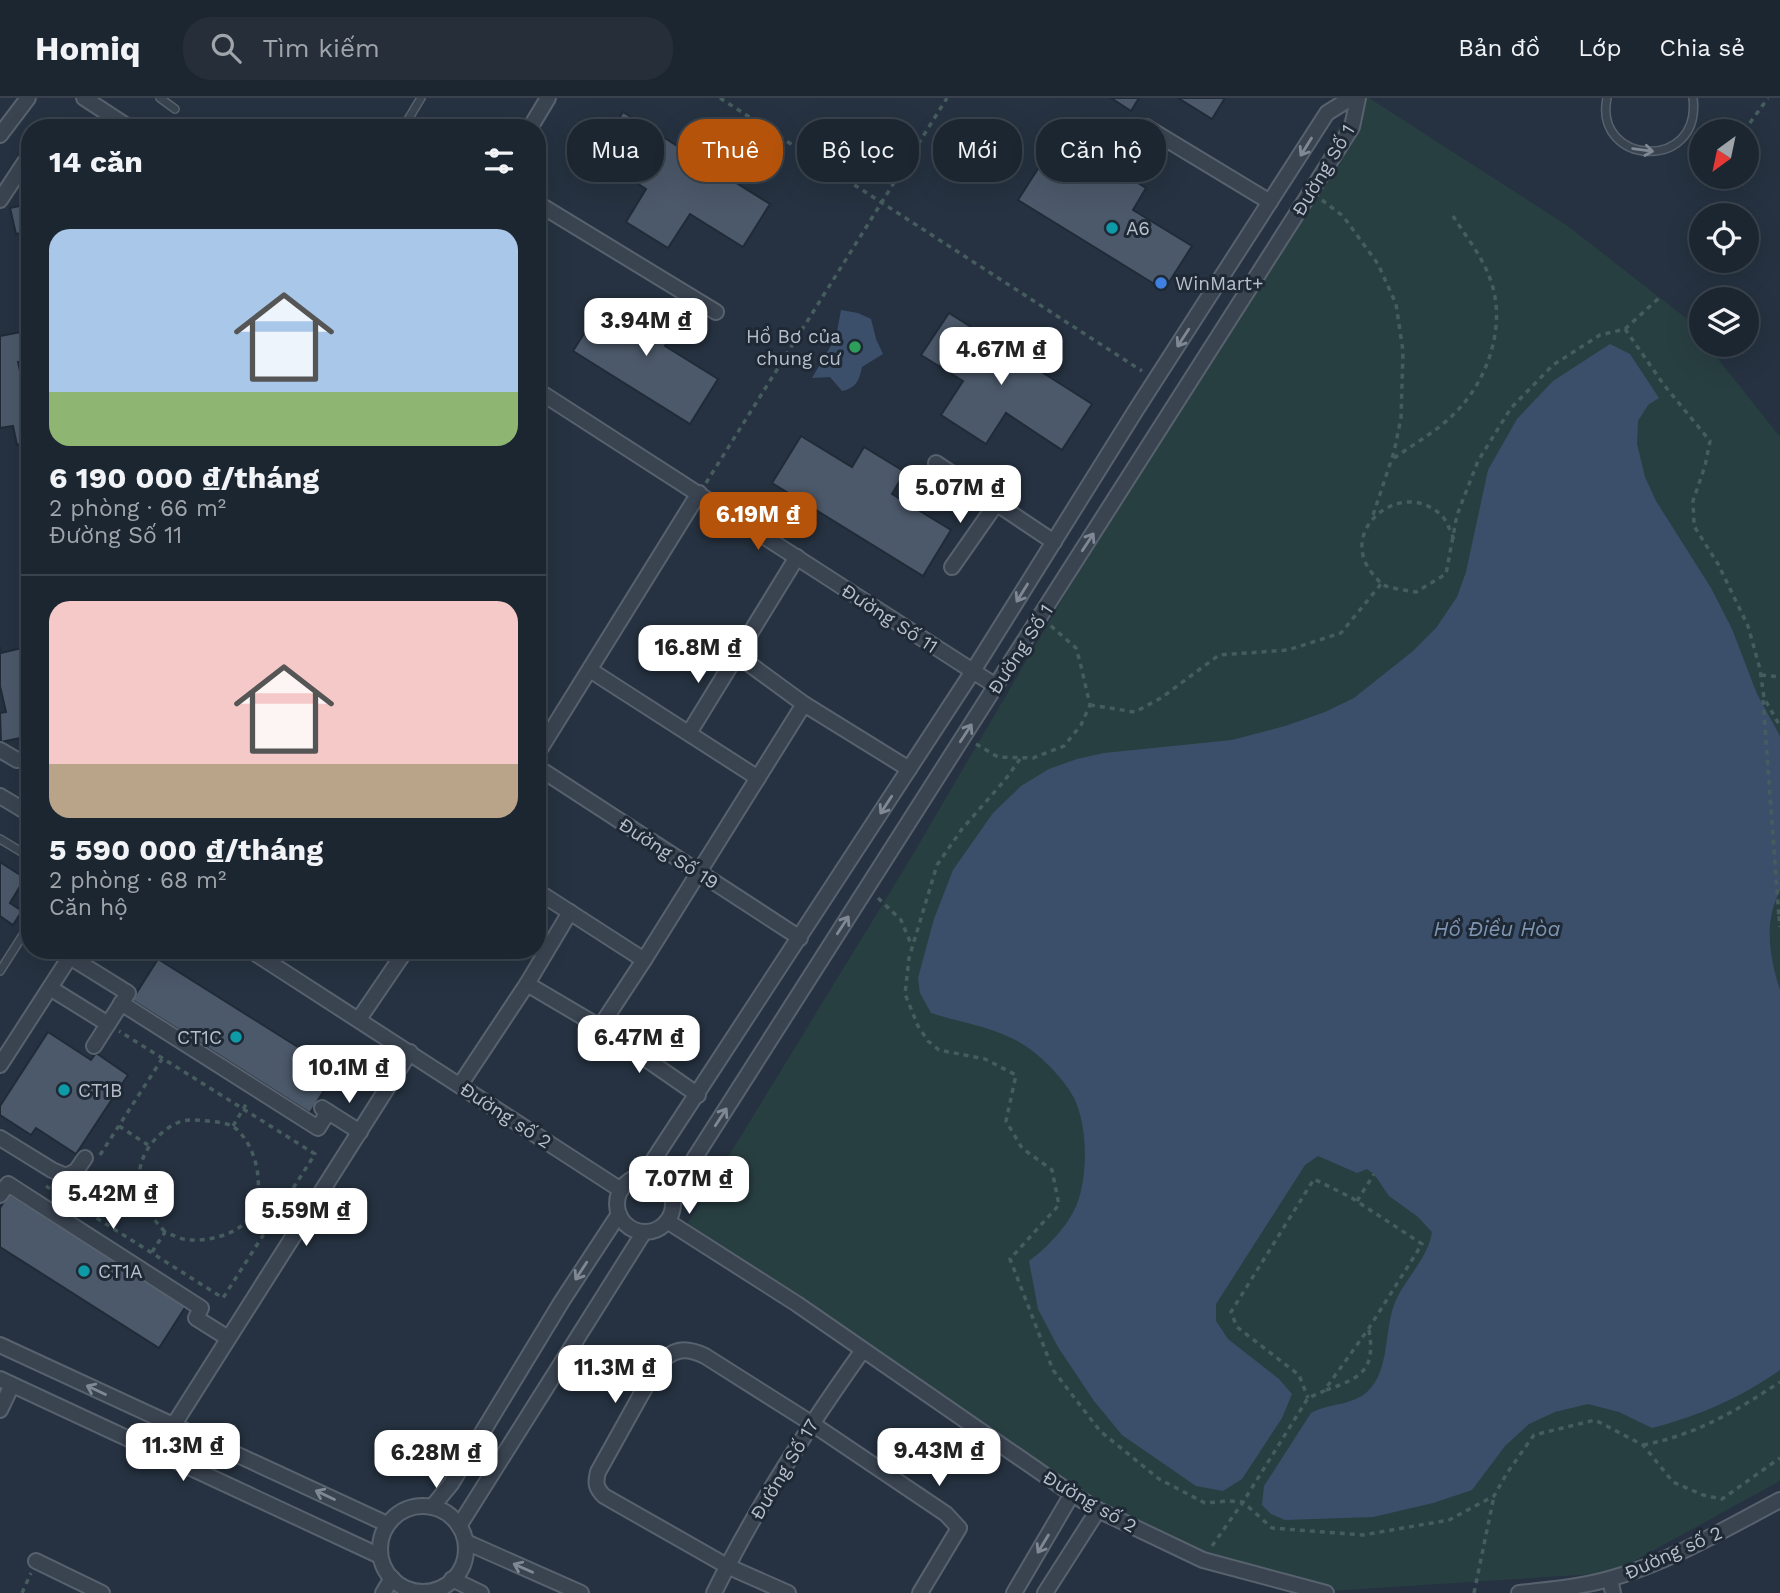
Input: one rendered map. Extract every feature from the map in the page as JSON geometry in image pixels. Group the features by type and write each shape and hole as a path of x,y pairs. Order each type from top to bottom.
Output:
{"street":[{"path":"0,135 28,98"},
{"path":"84,98 116,119"},
{"path":"535,119 548,98"},
{"name":"Đường Số 1","path":"643,1176 973,671 1327,113 1351,98"},
{"name":"Đường Số 1","path":"671,1195 1353,127 1359,98"},
{"path":"1166,139 1270,202"},
{"path":"0,200 21,168"},
{"path":"546,209 716,312"},
{"name":"Đường Số 11","path":"546,396 996,686"},
{"path":"936,463 1054,542"},
{"path":"546,740 699,494"},
{"path":"952,567 996,503"},
{"path":"688,733 797,557"},
{"path":"737,654 804,704 909,769"},
{"path":"590,670 758,778"},
{"path":"600,1027 700,873 804,704"},
{"path":"0,750 17,760 21,759"},
{"name":"Đường Số 19","path":"546,773 800,938"},
{"path":"0,796 21,809"},
{"path":"546,897 644,960"},
{"path":"546,952 570,912"},
{"path":"0,1065 69,959"},
{"path":"79,959 128,993 94,1046"},
{"name":"Đường số 2","path":"264,959 621,1190"},
{"path":"359,1019 400,959"},
{"path":"460,1085 542,959"},
{"path":"527,984 600,1027 698,1095"},
{"path":"50,988 108,1024"},
{"path":"121,1003 318,1128 324,1110 360,1132"},
{"path":"173,1426 410,1052"},
{"path":"0,1138 66,1176 91,1158"},
{"path":"643,1176 663,1183 671,1195 673,1209 667,1221 657,1230 644,1233 628,1227 619,1214 618,1197 621,1190 626,1183 643,1176"},
{"path":"1,1197 8,1184 201,1308 195,1318 228,1338"},
{"path":"432,1507 451,1484 562,1301 619,1214"},
{"name":"Đường số 2","path":"667,1221 797,1304 1098,1510 1203,1560 1326,1593"},
{"path":"459,1526 644,1233"},
{"path":"0,1345 387,1524"},
{"path":"788,1593 727,1566 604,1496 597,1489 598,1472 657,1366 668,1353 692,1350 811,1423 946,1514 959,1528 919,1593"},
{"name":"Đường Số 17","path":"714,1593 811,1423 863,1350"},
{"path":"0,1410 6,1382 380,1556"},
{"path":"1014,1593 1072,1494"},
{"name":"Đường số 2","path":"1519,1593 1611,1586 1780,1500"},
{"path":"416,1506 432,1507 448,1514 459,1526 466,1542 466,1558 458,1574 446,1586 430,1592 412,1592 397,1584 386,1572 380,1556 381,1539 387,1524 400,1512 416,1506"},
{"path":"1045,1593 1098,1510"},
{"path":"466,1542 580,1593"},
{"path":"36,1561 102,1593"},
{"path":"383,1593 392,1578"},
{"path":"452,1580 481,1593"}],"lane":[{"path":"159,98 175,109"},
{"path":"408,119 421,98"},
{"path":"1606,98 1606,116 1611,130 1631,148 1645,152 1659,151 1683,138 1691,125 1693,98"},
{"path":"0,839 21,852"},
{"path":"0,971 21,938"}],"path":[{"path":"720,98 1156,380"},
{"path":"699,494 947,98"},
{"path":"1753,119 1768,98"},
{"path":"1311,192 1343,216 1378,264 1396,304 1403,351 1401,418 1392,459 1362,540 1365,565 1381,584 1416,592 1446,574 1457,515 1478,461 1511,408 1553,365 1600,335 1625,329 1659,298"},
{"path":"1392,459 1455,413 1480,380 1493,346 1497,311 1490,276 1453,216"},
{"path":"1625,329 1664,385 1710,442 1693,500 1694,526 1718,564 1748,626 1765,698 1780,726"},
{"path":"1372,517 1394,503 1420,502 1442,516 1454,539"},
{"path":"1090,705 1135,712 1161,698 1219,655 1289,650 1341,633 1381,584"},
{"path":"964,736 998,758 1033,758 1063,746 1081,725 1090,705 1076,648 1041,616"},
{"path":"1761,674 1780,677"},
{"path":"1761,674 1780,927"},
{"path":"1020,759 962,829 937,865 912,946 905,994 918,1026 928,1041 939,1050 985,1059 1016,1075 1006,1121 1022,1148 1052,1170 1059,1205 1010,1259 1054,1370 1100,1431 1159,1479 1205,1503 1243,1502 1272,1528 1363,1535 1449,1520 1494,1496"},
{"path":"866,890 901,919 912,946"},
{"path":"1779,918 1780,909"},
{"path":"35,1179 223,1298 315,1154 108,1024"},
{"path":"91,1158 119,1126 162,1058"},
{"path":"233,1126 243,1109"},
{"path":"184,1119 215,1121 233,1126 250,1146 259,1171 251,1215 233,1231 209,1239 187,1240 165,1232 149,1214 139,1193 141,1165 148,1145 162,1132 184,1119"},
{"path":"119,1126 148,1145"},
{"path":"1357,1201 1374,1174"},
{"path":"1308,1398 1299,1375 1237,1327 1231,1312 1314,1179 1357,1201 1422,1244 1369,1328 1324,1391"},
{"path":"70,1201 84,1180"},
{"path":"251,1215 269,1226"},
{"path":"152,1253 165,1232"},
{"path":"1203,1560 1308,1398 1350,1382 1366,1370 1373,1349 1369,1328"},
{"path":"1643,1445 1674,1439 1709,1424 1742,1407 1780,1382"},
{"path":"1474,1593 1494,1496 1534,1435 1595,1420 1643,1445 1673,1482 1703,1495 1723,1499 1780,1458"},
{"path":"22,1593 36,1561"}],"green space":[{"path":"1356,98 1369,98 1565,224 1686,318 1689,322 1689,357 1717,357 1780,437 1780,1481 1612,1573 1329,1591 1205,1557 1073,1492 684,1229 909,861"}],"water":[{"name":"Hồ Bơ của chung cư","path":"841,310 871,319 883,354 862,367 856,383 842,391 830,377 812,378 836,337"},
{"name":"Hồ Điều Hòa","path":"1610,344 1630,354 1659,398 1648,405 1638,421 1637,444 1645,477 1656,501 1711,588 1732,629 1757,694 1780,736 1780,891 1771,915 1770,940 1773,966 1780,990 1780,1370 1719,1405 1652,1428 1619,1412 1588,1404 1555,1412 1529,1424 1505,1446 1472,1490 1433,1503 1373,1517 1285,1520 1271,1514 1262,1505 1264,1486 1311,1413 1361,1397 1374,1383 1383,1362 1394,1305 1426,1251 1432,1232 1418,1217 1389,1196 1374,1174 1367,1169 1357,1173 1318,1156 1305,1165 1216,1304 1216,1321 1228,1339 1279,1379 1292,1394 1282,1418 1242,1479 1223,1491 1196,1486 1122,1435 1094,1401 1058,1347 1038,1309 1029,1261 1063,1228 1081,1193 1085,1151 1079,1109 1059,1077 1027,1047 993,1031 931,1013 920,993 918,978 934,919 953,870 993,813 1021,786 1049,769 1104,753 1232,740 1285,726 1354,698 1413,651 1436,628 1457,597 1466,572 1488,470 1517,419 1553,381"}],"building":[{"path":"1111,98 1139,98 1131,111"},
{"path":"1178,98 1225,98 1212,119"},
{"path":"623,112 634,119 619,119"},
{"path":"664,138 678,146 678,182 735,182 770,204 743,247 690,214 668,248 626,222 646,189 635,182 664,182"},
{"name":"A6","path":"1036,172 1036,182 1136,182 1146,188 1133,210 1192,246 1164,290 1018,200"},
{"path":"21,206 21,233 16,234 10,208"},
{"path":"637,299 678,324 665,346 718,379 690,424 573,351 604,302 626,316"},
{"path":"949,313 1092,404 1062,450 1006,413 986,444 941,415 963,381 921,355"},
{"path":"21,332 21,362 18,362 21,375 21,444 17,445 13,426 0,428 0,336"},
{"path":"801,436 852,467 864,447 905,472 892,494 951,530 923,576 772,483"},
{"path":"0,647 1,653 21,648 21,738 1,742 0,713 6,712 0,686"},
{"path":"0,862 21,875 21,885 10,903 21,913 13,925 0,916"},
{"name":"CT1C","path":"158,959 336,1071 310,1113 132,1000"},
{"name":"CT1B","path":"48,1032 91,1060 96,1053 128,1075 76,1154 36,1128 31,1135 0,1115 0,1106"},
{"name":"CT1A","path":"9,1194 186,1306 159,1348 0,1247 0,1208"}],"place":[{"name":"A6","path":"1112,228"},
{"name":"WinMart+","path":"1161,283"},
{"name":"Hồ Bơ của chung cư","path":"855,347"},
{"name":"CT1C","path":"236,1037"},
{"name":"CT1B","path":"64,1090"},
{"name":"CT1A","path":"84,1271"}]}
